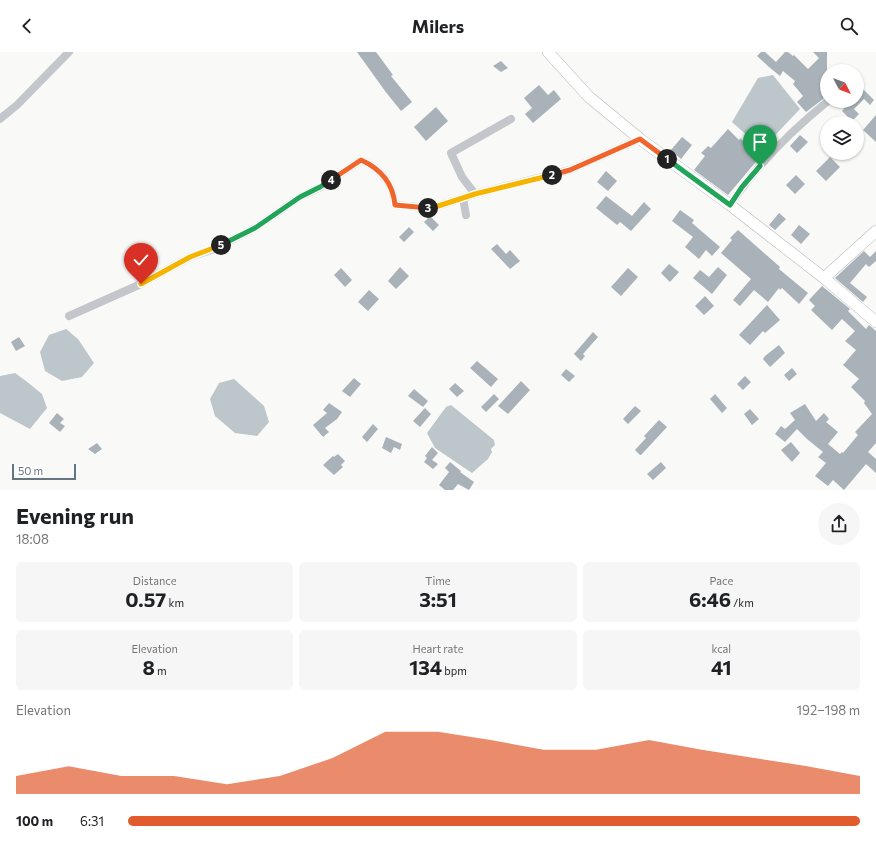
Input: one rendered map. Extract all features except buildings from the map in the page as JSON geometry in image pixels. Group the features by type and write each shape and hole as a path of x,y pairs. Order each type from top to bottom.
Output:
{"street":[{"path":"0,119 17,105 69,52"},
{"path":"548,52 589,97 640,139 730,205 824,278 876,322"},
{"path":"730,205 742,187 760,166 820,108"},
{"path":"475,194 462,177 451,153 510,119"},
{"path":"69,316 141,284 190,257 214,249 255,228 300,197 320,187 361,160 373,165 384,176 394,196 395,205 432,208 475,194 570,170 640,139"},
{"path":"463,198 466,215"},
{"path":"824,278 876,231"}],"shaded area":[{"path":"773,75 800,109 762,149 732,122 758,78"},
{"path":"66,329 78,339 94,363 82,377 62,381 45,371 40,352 49,335"},
{"path":"15,373 42,394 47,408 30,429 0,413 0,376"},
{"path":"234,379 264,406 269,422 257,436 235,433 215,416 210,399 219,383"},
{"path":"451,405 494,440 495,445 491,449 492,452 488,459 472,473 435,448 427,433 446,407"}],"route":[{"path":"141,284 190,257 214,249 255,228 300,197 320,187 361,160 373,165 384,176 394,196 395,205 432,208 475,194 570,170 640,139 730,205 742,187 760,166"}]}
